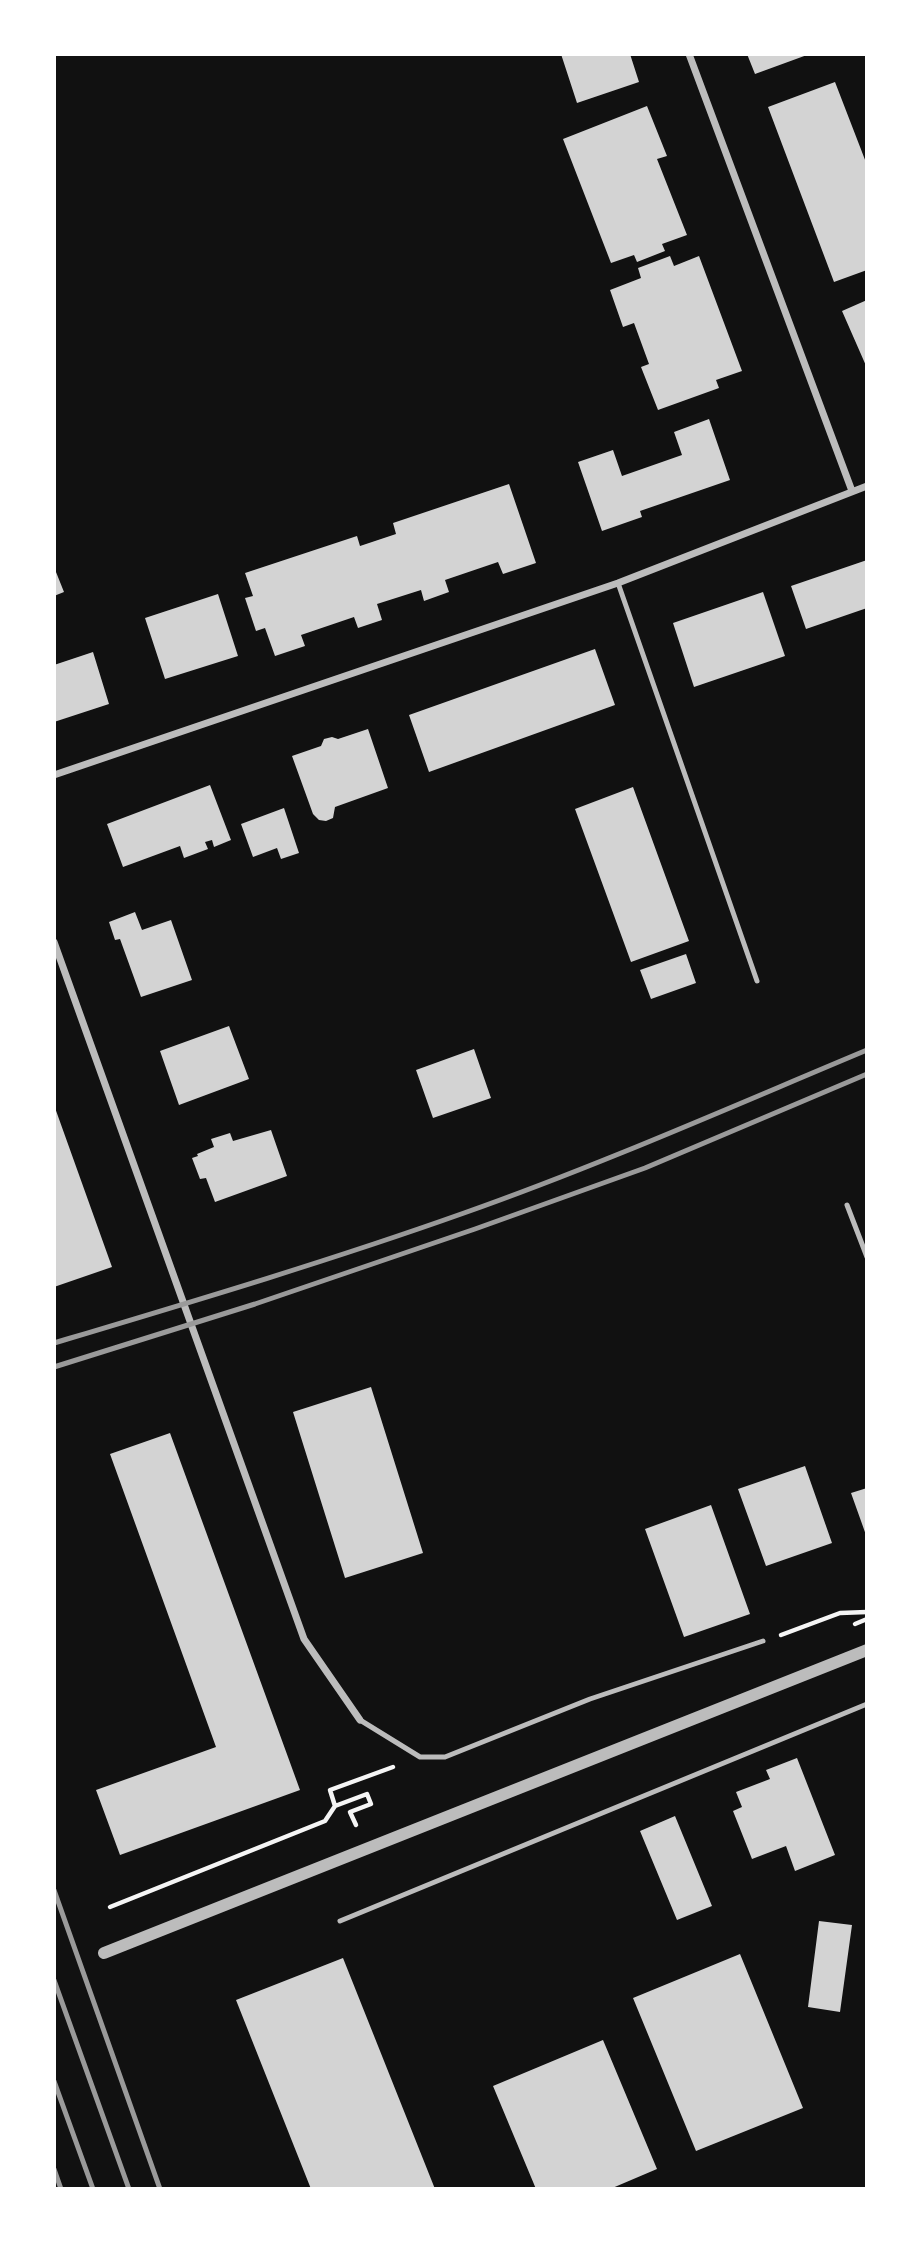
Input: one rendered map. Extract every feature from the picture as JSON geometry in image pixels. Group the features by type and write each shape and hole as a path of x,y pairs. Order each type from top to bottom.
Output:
{"street":[{"path":"689,54 852,491"},
{"path":"54,775 618,583 867,486"},
{"path":"54,942 304,1639 360,1720"},
{"path":"104,1952 867,1650"}],"lane":[{"path":"618,583 757,981"},
{"path":"847,1205 867,1257"},
{"path":"360,1720 420,1757 445,1757 590,1699 763,1641"},
{"path":"340,1921 867,1704"}],"path":[{"path":"763,1641 841,1613 867,1612"},
{"path":"335,1806 330,1790 420,1757"},
{"path":"110,1907 325,1821 335,1806 367,1794 371,1804 350,1812 356,1825"}],"building":[{"path":"561,54 630,54 639,82 577,103"},
{"path":"747,54 807,54 807,55 755,74"},
{"path":"835,82 867,165 867,270 834,282 768,107"},
{"path":"647,106 667,156 657,159 687,235 662,244 665,251 637,262 634,255 611,263 563,139"},
{"path":"670,256 674,266 699,256 742,371 716,380 719,388 658,410 641,367 649,364 634,323 623,327 610,290 641,278 638,268"},
{"path":"867,300 867,368 842,311"},
{"path":"709,419 730,480 640,511 642,517 602,531 578,462 613,450 622,476 682,455 674,432"},
{"path":"509,484 536,563 503,574 498,562 445,580 449,592 424,601 421,590 377,604 382,620 358,628 354,617 301,635 305,646 275,656 265,628 256,631 245,598 253,596 245,573 357,536 360,546 396,534 393,523"},
{"path":"867,560 867,608 806,629 791,586"},
{"path":"54,567 64,592 54,596"},
{"path":"763,592 785,656 694,687 673,623"},
{"path":"218,594 238,656 165,679 145,618"},
{"path":"595,649 615,705 429,772 409,715"},
{"path":"93,652 109,704 54,722 54,665"},
{"path":"368,729 388,788 335,807 333,818 319,820 313,814 292,756 321,746 324,739 338,739"},
{"path":"210,785 231,840 214,847 212,840 205,842 208,849 184,858 180,846 123,867 107,824"},
{"path":"633,787 689,941 631,962 575,809"},
{"path":"284,808 299,853 281,859 277,848 253,857 241,824"},
{"path":"135,912 142,930 171,920 192,980 141,997 120,939 115,940 109,922"},
{"path":"686,954 696,983 651,999 640,970"},
{"path":"229,1026 249,1079 179,1105 160,1051"},
{"path":"474,1049 491,1098 433,1118 416,1070"},
{"path":"54,1105 112,1267 54,1287"},
{"path":"271,1130 287,1176 215,1202 206,1178 200,1179 192,1158 214,1147 211,1139 230,1133 233,1141"},
{"path":"371,1387 423,1553 345,1578 293,1412"},
{"path":"170,1433 300,1790 120,1855 96,1790 216,1747 110,1454"},
{"path":"805,1466 832,1543 766,1566 738,1489"},
{"path":"867,1488 867,1535 866,1535 851,1493"},
{"path":"711,1505 750,1614 684,1637 645,1529"},
{"path":"797,1758 835,1855 795,1871 786,1846 752,1859 733,1811 742,1807 736,1792 770,1779 766,1770"},
{"path":"675,1816 712,1906 677,1920 640,1831"},
{"path":"819,1921 852,1925 840,2012 808,2007"},
{"path":"740,1954 803,2108 696,2151 633,1998"},
{"path":"343,1958 435,2189 311,2189 236,2000"},
{"path":"603,2040 657,2169 610,2189 536,2189 493,2086"}],"railway":[{"path":"54,1343 311,1264 515,1195 867,1050"},
{"path":"54,1367 255,1304 645,1168 867,1074"},
{"path":"54,1890 160,2189"},
{"path":"54,1980 129,2189"},
{"path":"54,2081 93,2189"},
{"path":"54,2169 61,2189"}]}
